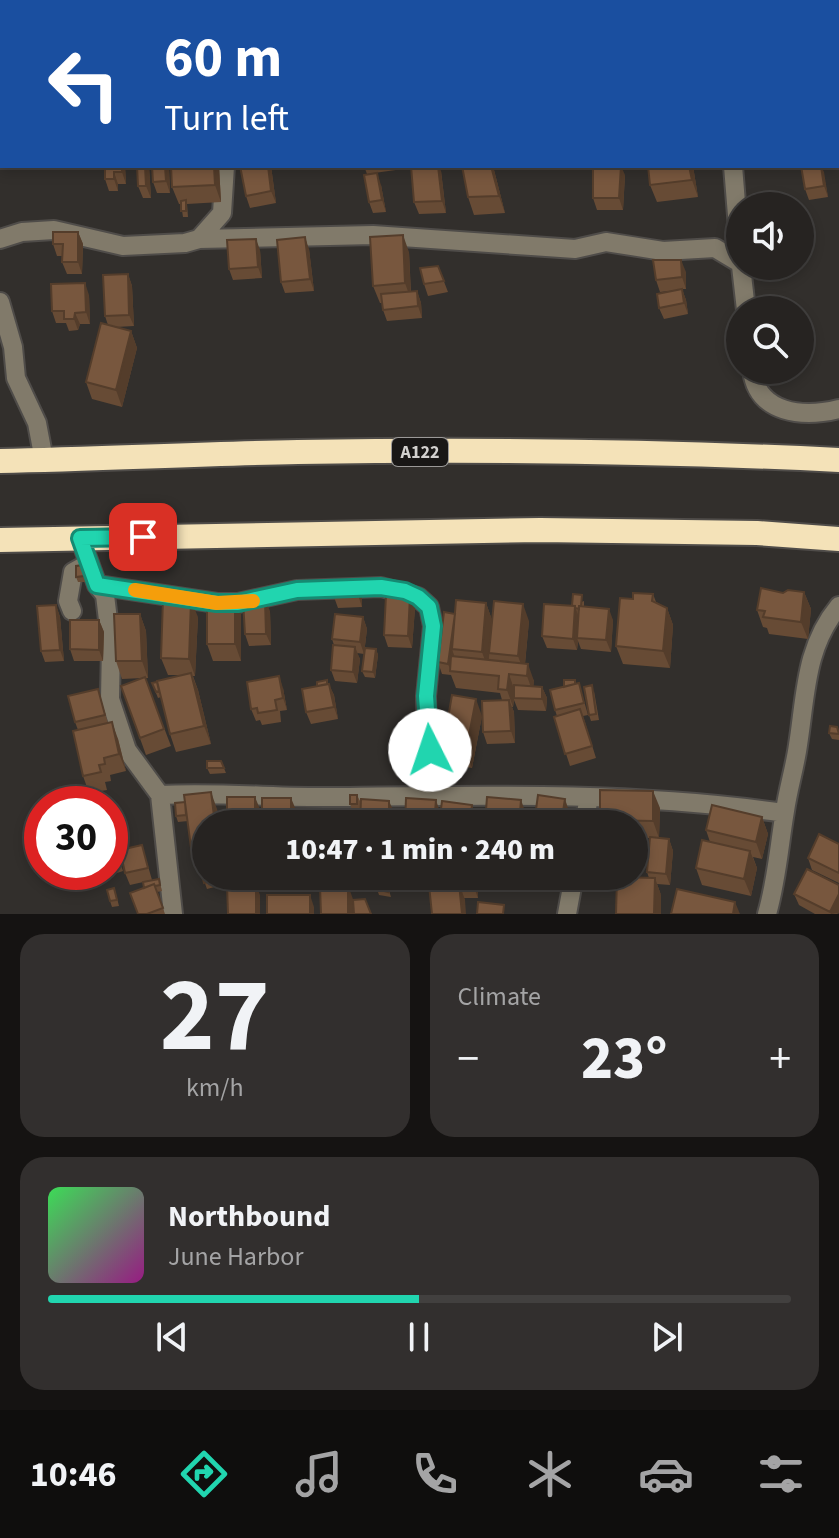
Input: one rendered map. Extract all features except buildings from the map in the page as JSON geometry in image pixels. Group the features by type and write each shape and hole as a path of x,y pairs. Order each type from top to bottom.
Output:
{"highway":[{"name":"A122","path":"0,461 296,452 511,451 728,453 839,460"},
{"path":"0,540 540,530 757,533 839,539"}],"street":[{"path":"199,239 222,213 225,168"},
{"path":"733,168 735,192"},
{"path":"0,239 22,232 54,230 123,246 185,243 199,239 373,235 575,249 606,242 663,251 715,248 726,255"},
{"path":"0,302 13,347 16,378 37,423 44,460"},
{"path":"758,384 764,399 781,410 818,413 839,409"},
{"path":"80,538 97,585 105,595 110,634 110,699 127,750 160,795 173,914"},
{"path":"72,611 68,601 73,572 89,563"},
{"path":"97,585 217,603 238,603 297,590 381,587 405,591 418,597 429,607 433,626 426,696 428,795"},
{"path":"767,914 779,870 784,813 798,748 809,659 824,625 839,606"},
{"path":"160,795 589,797 710,803 784,813"},
{"path":"587,810 589,797"},
{"path":"567,914 571,890"}],"slow traffic":[{"path":"135,590 217,603 253,601"}],"route":[{"path":"143,537 80,538 97,585 217,603 258,600 277,592 297,590 381,587 405,591 418,597 429,607 433,626 426,696 430,750"}]}
